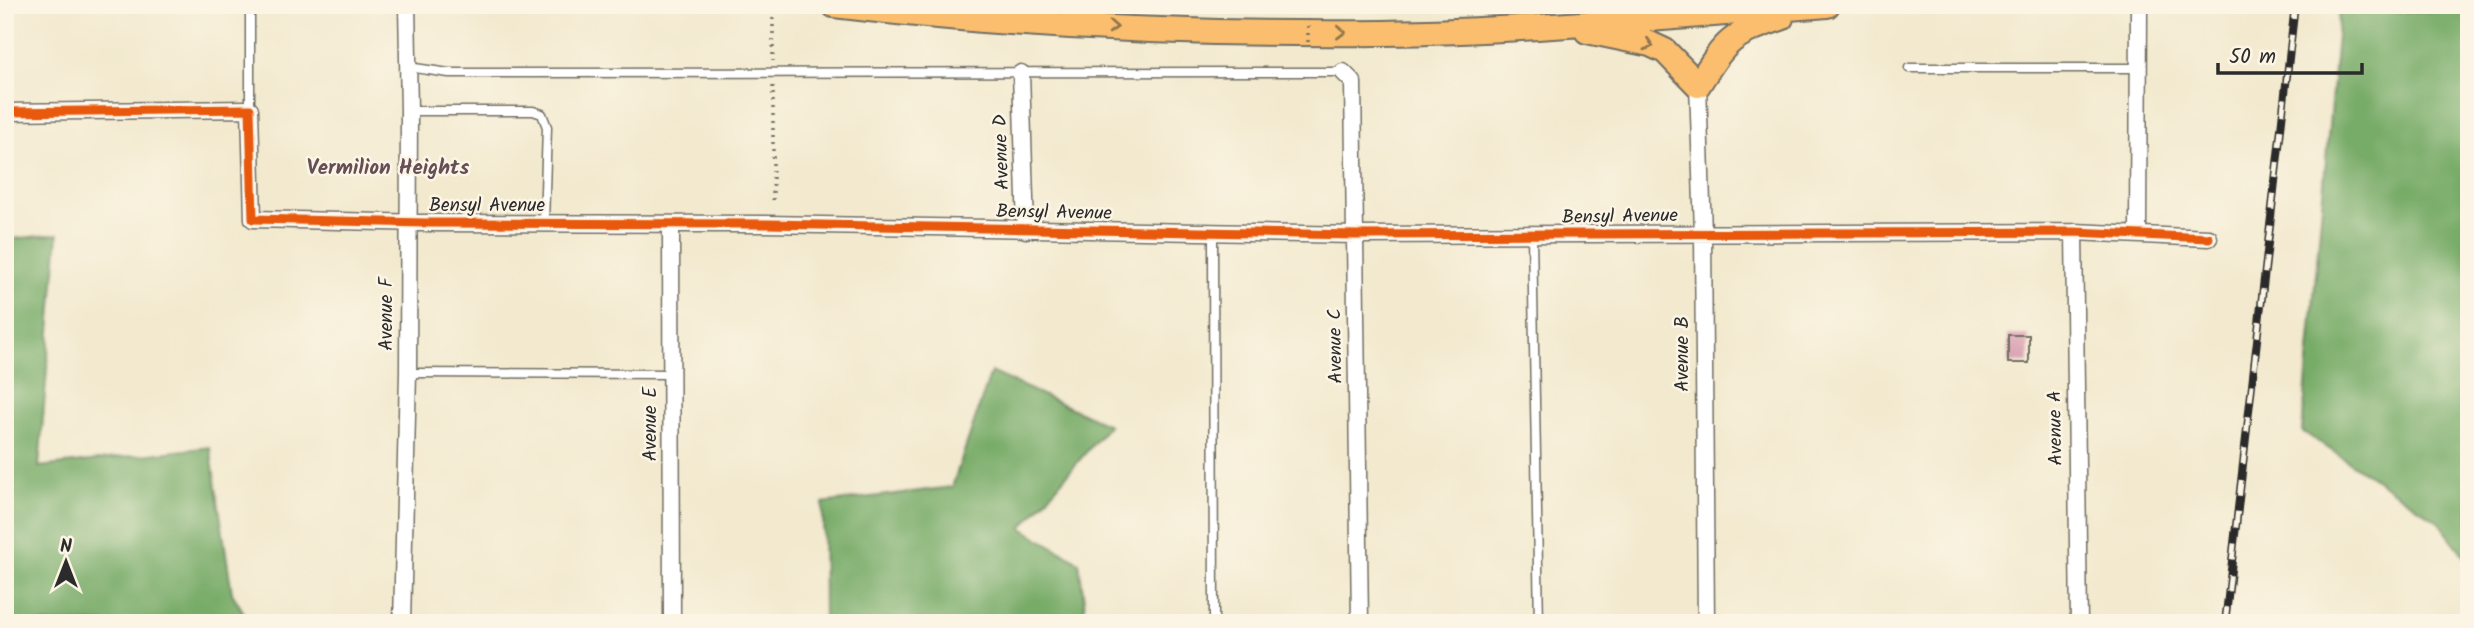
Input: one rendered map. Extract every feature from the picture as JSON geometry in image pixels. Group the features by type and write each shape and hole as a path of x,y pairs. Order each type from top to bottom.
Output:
{"main road":[{"path":"834,5 1020,23 1180,30 1384,33 1558,25 1827,5"},
{"path":"1558,25 1650,44 1665,51 1698,85 1720,50 1742,32 1815,6"}],"street":[{"name":"Avenue F","path":"402,623 408,373 407,5"},
{"path":"2138,233 2139,5"},
{"name":"Avenue C","path":"1343,72 1353,82 1360,623"},
{"name":"Avenue D","path":"1021,73 1026,230"},
{"name":"Avenue B","path":"1698,85 1703,233 1706,623"},
{"path":"5,112 250,109"},
{"name":"Bensyl Avenue","path":"250,109 253,219 1356,235 2074,232 2209,238"},
{"name":"Avenue E","path":"671,225 672,623"},
{"name":"Avenue A","path":"2074,232 2079,623"}],"lane":[{"path":"250,5 250,109"},
{"path":"408,67 449,73 1343,72"},
{"path":"1909,68 2139,68"},
{"path":"409,111 533,111 542,114 547,127 544,224"},
{"path":"1213,233 1214,623"},
{"path":"1532,235 1539,623"},
{"path":"408,373 672,374"}],"path":[{"path":"1308,5 1308,47"},
{"path":"773,18 773,205"}],"green space":[{"path":"2469,10 2469,562 2437,520 2302,431 2339,13"},
{"path":"58,234 39,467 210,447 232,593 250,623 5,623 5,240"},
{"path":"991,372 1109,425 1022,528 1079,562 1087,623 824,623 823,503 952,487"}],"building":[{"path":"2008,335 2029,335 2029,363 2008,363"}],"railway":[{"path":"2225,623 2295,5"}],"cycle path":[{"path":"5,112 250,109 253,219 425,223 766,224 1356,235 2074,232 2209,238"}],"district":[{"name":"Vermilion Heights","path":"388,168"}]}
